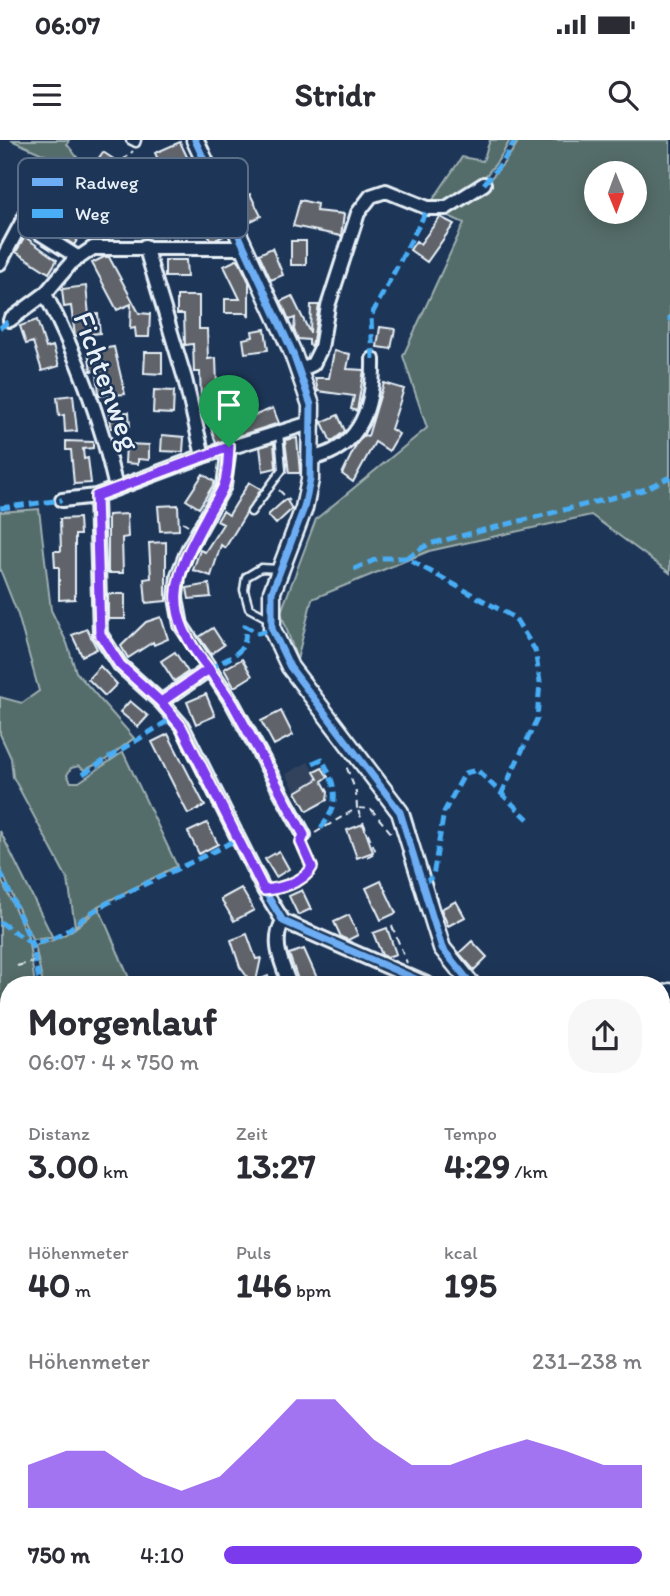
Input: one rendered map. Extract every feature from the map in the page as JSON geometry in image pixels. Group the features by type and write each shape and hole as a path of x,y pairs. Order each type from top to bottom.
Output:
{"street":[{"path":"195,140 203,158"},
{"path":"298,371 313,363 321,348 328,306 358,213 371,195 386,191 428,208 446,208 484,184"},
{"path":"0,263 18,229"},
{"path":"47,238 79,258"},
{"path":"239,238 298,371 311,405 313,422 313,458 304,508 272,592 272,629 290,667 400,812 442,948 461,976"},
{"path":"145,246 186,379 203,456"},
{"path":"10,320 45,294 79,258 93,248 244,248"},
{"name":"Fichtenweg","path":"45,294 79,369 104,440 116,488"},
{"path":"313,458 332,454 350,441 363,419 374,388 373,359"},
{"path":"62,500 96,496 229,447 313,422"},
{"path":"229,447 224,486 178,575 176,598 181,625 233,704 304,835"},
{"path":"96,496 100,634 120,665 161,702 181,726 264,890 283,921 389,976"},
{"path":"161,702 209,669"},
{"path":"283,921 278,930 279,956 287,976"}],"lane":[{"path":"251,512 282,470 279,432"},
{"path":"271,620 249,608 244,590 246,577 261,568 279,569"}],"path":[{"path":"126,158 132,153 134,141"},
{"path":"273,484 290,500"},
{"path":"345,762 356,792 357,808 376,852 367,857"},
{"path":"264,890 277,889 309,874 312,867 301,842 304,835 318,832 357,808 371,809 397,840"},
{"path":"392,926 412,976"},
{"path":"17,966 36,961"}],"shaded area":[{"path":"308,762 318,779 296,792 286,774"}],"green space":[{"path":"11,140 69,140 67,144 78,158 52,158"},
{"path":"490,140 510,140 488,174 455,199 430,204 462,157 483,161"},
{"path":"519,140 670,140 670,573 591,515 429,551 312,599 297,660 281,612 316,519 427,428 403,356 464,223 444,214 486,182 503,164"},
{"path":"39,509 51,610 67,643 76,672 134,738 104,761 84,770 79,766 71,768 67,775 71,782 79,782 123,752 177,866 98,906 75,926 68,880 13,777 11,758 0,734 0,697 22,703 39,691 18,615 0,569 0,512"},
{"path":"0,831 53,938 32,939 0,868"},
{"path":"0,877 28,937 34,976 0,976"},
{"path":"99,908 128,976 41,976 35,945 62,936"}],"building":[{"path":"180,142 188,158 157,158 155,153"},
{"path":"103,152 112,158 99,158"},
{"path":"250,194 261,216 248,222"},
{"path":"300,200 317,204 316,211 344,214 341,236 293,226"},
{"path":"440,217 454,224 427,262 410,250 416,241 420,244"},
{"path":"26,238 57,260 49,273 16,252"},
{"path":"63,238 78,238 74,245"},
{"path":"291,241 306,241 306,265 291,265"},
{"path":"272,248 283,275 271,280 259,254"},
{"path":"109,257 139,313 150,314 149,337 136,337 135,328 130,329 131,304 117,310 92,263"},
{"path":"238,259 249,282 249,317 247,313 225,313 225,299 240,299 224,266"},
{"path":"165,260 186,260 187,277 165,277"},
{"path":"86,286 89,315 98,314 100,333 75,336 71,306 64,307 62,289"},
{"path":"177,296 199,296 199,329 207,329 208,359 216,358 217,385 221,385 222,397 227,397 227,407 216,407 216,401 201,401 200,372 194,372 193,344 185,345 184,314 177,314"},
{"path":"292,296 310,333 311,305 319,305 312,346 309,345 309,340 298,339 294,330 295,318 289,320 281,301"},
{"path":"37,320 46,348 53,346 59,366 42,371 33,342 26,344 20,326"},
{"path":"380,327 395,329 391,349 377,347"},
{"path":"265,329 268,350 245,353 243,339 253,337 252,331"},
{"path":"114,347 125,394 99,396 97,370 91,371 88,351"},
{"path":"334,351 350,354 347,369 364,370 357,411 351,409 354,396 318,391 315,378 329,378"},
{"path":"145,352 162,352 162,374 144,373"},
{"path":"384,383 404,389 391,429 399,434 389,451 375,442 353,482 342,474 357,443 364,435 368,436"},
{"path":"154,390 174,391 173,414 153,413"},
{"path":"73,395 77,431 65,432 64,415 59,416 57,397"},
{"path":"273,408 279,423 216,443 211,428 229,422 227,417 240,413 243,420"},
{"path":"129,412 130,426 111,428 110,413"},
{"path":"338,415 345,431 331,442 322,422"},
{"path":"162,435 184,437 183,452 161,451"},
{"path":"297,438 300,473 289,473 285,440"},
{"path":"66,441 93,442 93,448 83,449 84,459 88,458 91,483 74,484 71,450 66,450"},
{"path":"274,443 276,468 263,471 260,447"},
{"path":"126,444 149,445 149,460 138,459 138,464 125,463"},
{"path":"203,474 215,482 199,508 186,500"},
{"path":"249,482 261,489 225,548 221,545 211,576 193,570 200,550 205,552 223,524 217,521 223,511 229,515"},
{"path":"286,499 292,509 276,524 268,515"},
{"path":"178,505 179,530 160,531 158,506"},
{"path":"127,514 128,537 122,538 123,573 108,573 108,515"},
{"path":"79,518 80,535 75,535 75,599 59,600 59,567 55,567 54,551 61,551 60,519"},
{"path":"166,542 166,601 146,603 144,579 151,578 149,543"},
{"path":"209,584 211,597 189,599 187,588"},
{"path":"108,594 125,594 125,619 108,619"},
{"path":"161,617 168,639 154,645 153,642 128,658 121,646 146,622"},
{"path":"213,628 224,645 211,654 199,637"},
{"path":"87,629 97,649 82,656 72,635"},
{"path":"175,652 188,672 174,681 161,661"},
{"path":"242,659 252,676 234,687 224,669"},
{"path":"100,666 117,684 105,696 88,679"},
{"path":"206,694 215,716 196,724 187,702"},
{"path":"130,701 148,716 138,727 120,712"},
{"path":"281,711 293,735 274,745 261,721"},
{"path":"168,734 205,806 188,814 152,742"},
{"path":"322,768 328,777 322,781 328,792 327,800 307,811 296,792 318,779 314,772"},
{"path":"207,823 218,844 199,854 188,832"},
{"path":"363,824 373,852 357,858 347,830"},
{"path":"279,851 289,869 276,877 265,859"},
{"path":"381,881 396,913 381,920 366,888"},
{"path":"241,888 254,910 234,921 221,899"},
{"path":"302,890 311,909 298,915 289,896"},
{"path":"456,901 465,917 448,926 441,909"},
{"path":"349,915 358,935 348,940 341,937 334,922"},
{"path":"387,928 396,954 387,957 382,955 373,933"},
{"path":"247,934 256,959 261,958 257,976 247,976 240,967 231,940"},
{"path":"472,941 487,957 474,970 459,953"},
{"path":"304,949 316,976 297,976 289,954"}],"marked path":[{"path":"484,184 504,160 515,140"},
{"path":"373,359 371,316 428,208"},
{"path":"670,316 670,321"},
{"path":"0,328 10,320"},
{"path":"406,558 429,544 643,490 670,477"},
{"path":"0,508 62,500"},
{"path":"354,569 379,558 406,558 515,618 535,650 540,682 537,719 501,795"},
{"path":"209,669 237,653 244,643 245,626 258,633 272,629"},
{"path":"83,774 174,717"},
{"path":"313,763 322,759 334,788 333,805 318,832"},
{"path":"424,883 433,876 444,812 465,773 477,770 528,819"},
{"path":"0,922 32,944 55,938 119,897 239,838"},
{"path":"0,871 32,944 38,976"}],"cycle path":[{"path":"195,140 203,158"},
{"path":"240,238 292,351 311,405 310,480 304,508 272,592 272,629 290,667 400,812 442,948 465,976"},
{"path":"96,496 100,634 120,665 161,702 182,726 264,890 283,921 408,976"}],"route":[{"path":"229,447 96,496 96,569 100,634 120,665 161,702 209,669 233,704 304,835 301,842 312,867 309,874 277,889 264,890 181,726 161,702 209,669 181,625 176,598 178,575 188,550 224,486 229,447"}]}
